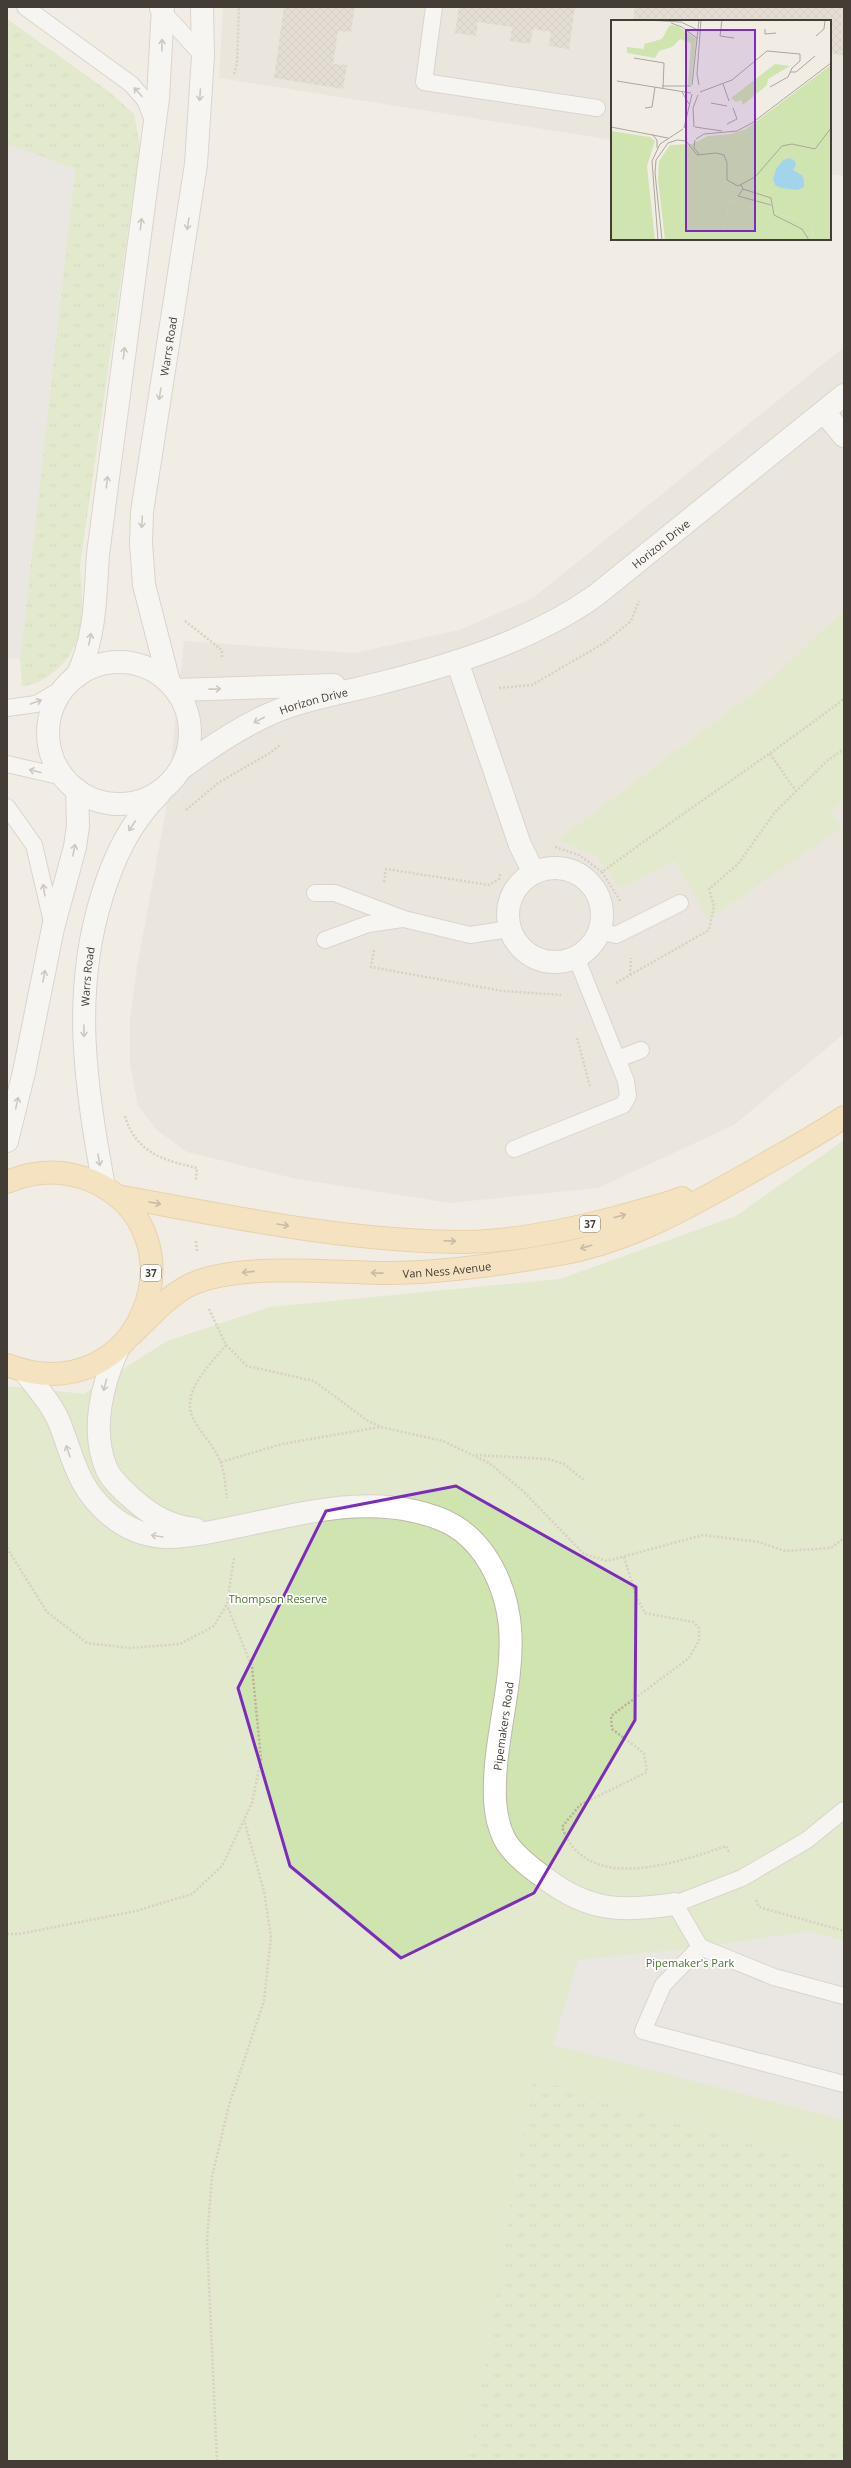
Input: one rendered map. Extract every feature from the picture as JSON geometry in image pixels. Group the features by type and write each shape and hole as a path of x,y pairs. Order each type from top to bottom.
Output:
{"main road":[{"name":"Van Ness Avenue","path":"125,1341 176,1294 203,1280 252,1271 392,1273 514,1261 567,1252 627,1236 682,1212 813,1138 844,1117"},
{"name":"Van Ness Avenue","path":"110,1191 194,1210 298,1227 411,1239 467,1242 518,1238 566,1230 669,1203 761,1166"},
{"name":"37","path":"7,1182 25,1175 52,1172 79,1176 110,1191 137,1220 146,1237 152,1262 151,1288 146,1306 125,1341 102,1360 77,1370 44,1374 16,1368"}],"street":[{"name":"Warrs Road","path":"173,686 144,585 141,544 142,512 196,164 203,56 202,7"},
{"path":"70,682 99,664 124,662 148,668 173,686 186,708 190,728 189,749 182,768 167,786 146,799 123,804 99,801 70,784 53,761 49,743 48,724 53,706 86,656 96,606 98,554 162,57 160,9"},
{"name":"Horizon Drive","path":"182,768 232,735 272,713 303,703 414,675 457,661 530,633 566,616 595,596 844,395"},
{"path":"824,412 844,436"},
{"path":"457,661 520,845 534,873"},
{"name":"Horizon Drive","path":"173,686 220,689 331,686 384,677 457,661"},
{"path":"7,1141 24,1072 53,928 75,847 78,826 70,784"},
{"name":"Warrs Road","path":"110,1191 87,1082 83,1002 87,957 96,916 118,853 129,829 142,811 167,786"},
{"path":"549,869 562,869 575,873 587,880 596,892 601,906 600,931 594,942 576,957 564,961 540,959 521,948 510,929 508,909 511,898 517,886 534,873 549,869"},
{"path":"125,1341 110,1366 102,1395 98,1425 107,1470 118,1486 148,1512 169,1524 200,1530 223,1530"},
{"path":"16,1368 50,1405 60,1423 76,1472 110,1515 136,1532 157,1537 178,1538 223,1530"},
{"name":"Pipemakers Road","path":"223,1530 295,1515 371,1506 403,1508 440,1516 465,1532 484,1555 495,1575 506,1600 512,1634 511,1670 498,1741 495,1776 495,1804 504,1839 525,1863 553,1885 582,1900 610,1908 639,1910 675,1904"}],"lane":[{"path":"25,7 131,84 146,100 154,126"},
{"path":"434,7 424,82 597,108"},
{"path":"160,9 203,56"},
{"path":"7,708 36,704 70,682"},
{"path":"7,764 70,784"},
{"path":"7,807 34,845 53,928"},
{"path":"315,893 335,893 379,916 404,919 470,935 510,929"},
{"path":"600,931 616,935 680,903"},
{"path":"325,940 379,916"},
{"path":"514,1149 623,1105 628,1096 626,1081 618,1059 576,957"},
{"path":"618,1059 641,1050"},
{"name":"Pipemakers Road","path":"675,1904 742,1878 807,1840 844,1810"},
{"path":"675,1904 700,1947 774,1977 844,1996"},
{"path":"700,1947 663,1985 643,2030 844,2084"}],"path":[{"path":"233,78 236,64 239,7"},
{"path":"467,692 532,684 604,643 631,621 640,598"},
{"path":"182,618 222,650 220,689"},
{"path":"566,995 503,990 371,967 386,869 489,885 499,879 500,869 496,857 520,845 532,842 549,845 579,855 602,872 770,754 844,699"},
{"path":"232,735 244,768"},
{"path":"185,811 218,783 270,753 285,740"},
{"path":"630,975 709,930 714,906 709,889 738,864 774,812 828,760 844,749"},
{"path":"770,754 796,791"},
{"path":"576,1033 590,1086"},
{"path":"124,1114 128,1129 144,1149 171,1162 197,1168 194,1228 210,1316 226,1345 248,1366 314,1381 368,1421 381,1427 443,1441 489,1463 522,1490 584,1554 607,1561 703,1535 759,1542 785,1551 831,1548 844,1538"},
{"path":"226,1345 197,1383 190,1405 195,1423 211,1442 221,1462 282,1444 381,1427"},
{"path":"473,1455 548,1458 564,1464 585,1481"},
{"path":"7,1548 47,1612 87,1643 129,1648 180,1644 214,1626 227,1604 252,1667 261,1759 252,1803 222,1866 192,1894 136,1911 19,1934 7,1934"},
{"path":"624,1557 637,1598 646,1613 693,1622 699,1628 699,1640 689,1658 611,1716 612,1729 644,1753 647,1772 580,1805 562,1827 566,1838 586,1861 619,1870 694,1857 726,1846 759,1907 844,1931"},
{"path":"217,2461 207,2240 212,2177 229,2105 264,2001 271,1937 264,1891 244,1820"}],"highlighted area":[{"path":"456,1486 636,1587 635,1720 534,1893 401,1958 290,1866 238,1688 326,1511"}],"shaded area":[{"path":"223,7 844,7 844,176 831,174 831,20 611,20 611,140 219,78"},
{"path":"7,144 75,169 20,659 7,658"},
{"path":"844,347 844,1034 734,1125 598,1188 450,1203 297,1179 187,1152 158,1131 138,1106 130,1064 130,1019 137,967 165,815 184,641 354,653 459,630 533,598"},
{"path":"810,1931 844,1941 844,2120 553,2045 578,1960 700,1947"}],"green space":[{"path":"7,19 108,91 134,114 140,147 80,566 82,609 78,637 73,649 65,661 55,671 39,682 22,686 20,659 75,169 7,144"},
{"path":"844,610 844,800 831,811 842,828 708,919 675,860 620,888 598,857 558,840 768,682"},
{"name":"Thompson Reserve","path":"844,1140 844,2169 532,2078 469,2461 7,2461 7,1386 84,1394 167,1341 270,1307 560,1279 736,1216"},
{"path":"532,2078 844,2169 844,2461 469,2461"}],"building":[{"path":"284,7 355,7 351,32 338,31 333,64 347,65 343,89 274,78"},
{"path":"459,7 575,7 569,49 549,46 551,32 533,29 530,44 510,41 512,27 478,22 476,36 455,33"},
{"path":"635,7 844,7 844,56 831,53 831,20 633,20"}],"park label":[{"name":"Pipemaker's Park","path":"690,1962"}]}
